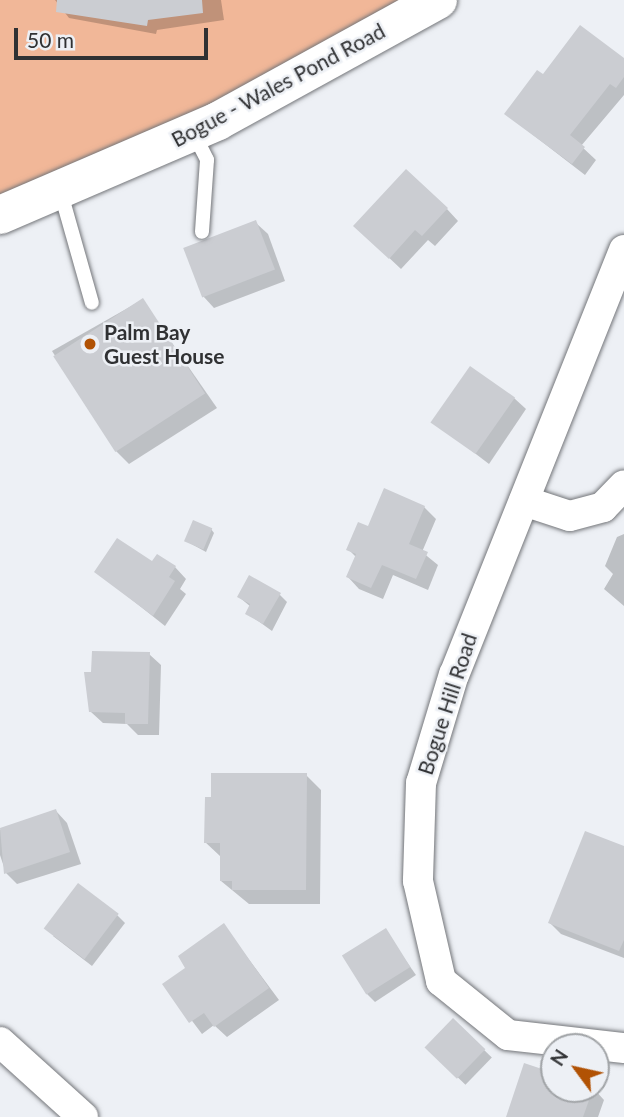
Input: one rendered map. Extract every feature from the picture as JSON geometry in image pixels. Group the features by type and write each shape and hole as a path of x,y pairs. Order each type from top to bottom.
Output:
{"street":[{"name":"Bogue - Wales Pond Road","path":"0,215 193,132 438,0"},
{"name":"Bogue Hill Road","path":"624,250 454,674 421,783 418,881 441,981 450,989 508,1035 624,1048"},
{"path":"524,501 570,516 603,508 624,485"},
{"path":"0,1042 83,1117"}],"lane":[{"path":"193,132 207,160 202,232"},
{"path":"60,190 92,303"}],"shaded area":[{"path":"0,0 413,0 11,210 0,207"}],"building":[{"path":"57,0 202,0 203,13 148,20 147,26 56,12"},
{"path":"580,25 624,58 624,77 616,88 610,84 570,135 585,147 572,164 504,114 537,70 543,74"},
{"path":"406,169 448,208 422,236 415,230 389,259 353,226"},
{"path":"256,220 275,269 202,297 183,248"},
{"path":"143,298 205,394 115,452 53,356"},
{"path":"470,366 515,398 475,454 430,423"},
{"path":"384,488 425,506 409,544 428,552 416,579 382,565 371,588 346,577 356,554 346,550 358,522 368,526"},
{"path":"193,520 212,528 203,549 184,541"},
{"path":"117,538 152,561 157,554 176,566 169,577 175,581 153,616 94,572"},
{"path":"249,575 281,593 263,624 245,614 250,604 237,597"},
{"path":"92,651 150,652 148,724 125,724 125,713 89,712 84,672 91,672"},
{"path":"211,773 307,773 306,890 232,890 232,881 220,881 220,843 204,843 205,797 211,797"},
{"path":"56,809 70,852 4,874 0,828"},
{"path":"585,831 624,846 624,940 619,951 548,923"},
{"path":"78,883 119,914 84,959 44,929"},
{"path":"224,923 269,988 214,1027 204,1013 189,1023 162,984 185,968 178,956"},
{"path":"386,928 410,967 366,995 342,956"},
{"path":"453,1018 485,1049 457,1079 425,1047"},
{"path":"524,1063 540,1068 540,1103 588,1103 583,1117 506,1117"}],"place":[{"name":"Palm Bay Guest House","path":"90,344"}]}
